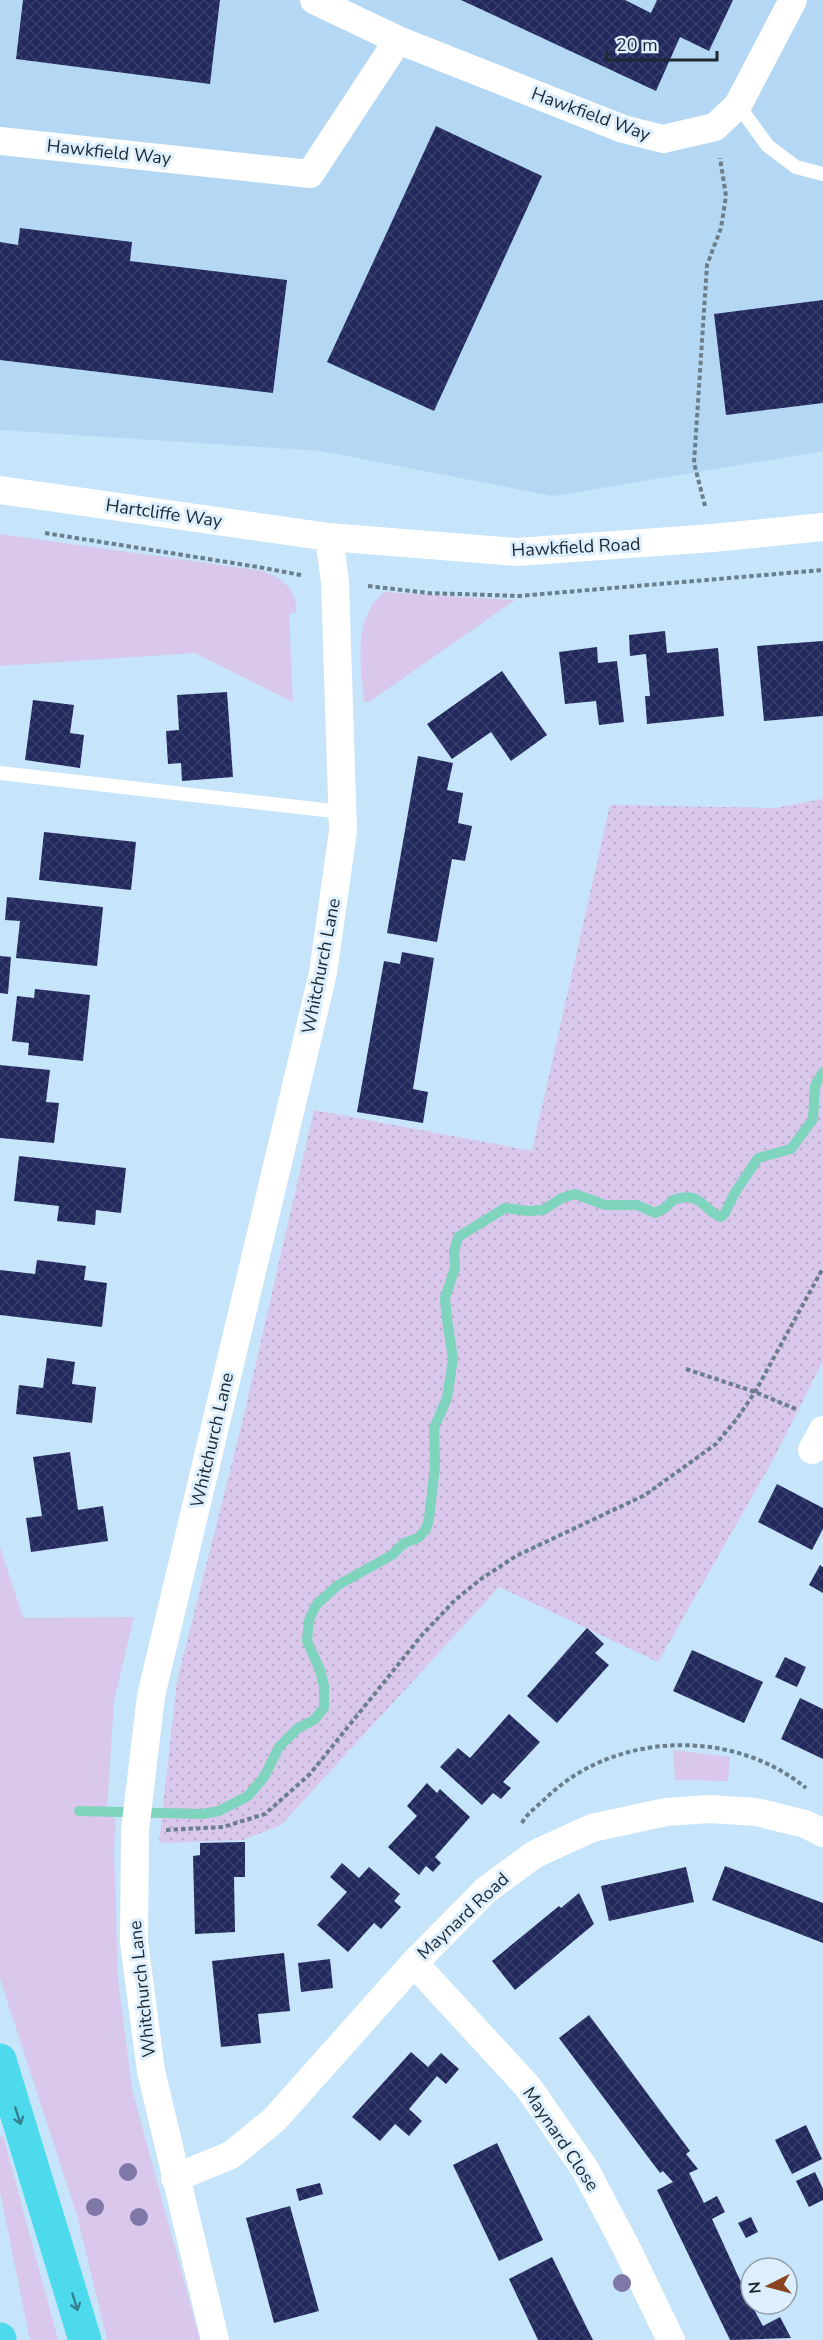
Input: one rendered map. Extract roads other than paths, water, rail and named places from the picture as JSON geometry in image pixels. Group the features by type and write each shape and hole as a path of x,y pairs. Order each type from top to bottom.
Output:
{"highway":[{"path":"0,2060 86,2340"}],"street":[{"name":"Hawkfield Way","path":"314,0 398,40 623,129 663,139 715,127 738,105"},
{"path":"738,105 793,0"},
{"name":"Hawkfield Way","path":"0,141 310,174 398,40"},
{"name":"Hartcliffe Way","path":"0,489 329,537"},
{"name":"Hawkfield Road","path":"329,537 517,552 713,538 823,527"},
{"name":"Whitchurch Lane","path":"215,2340 151,2072 134,1942 135,1827 151,1696 323,973 344,831 335,582 329,537"},
{"name":"Maynard Road","path":"175,2178 231,2155 274,2120 414,1963 486,1890 516,1867 560,1841 592,1828 666,1812 710,1809 756,1812 805,1824 823,1833"},
{"name":"Maynard Close","path":"414,1963 528,2087 585,2169 627,2247 671,2340"}],"lane":[{"path":"738,105 768,146 796,167 823,174"},
{"path":"0,773 342,812"}],"waterway":[{"path":"79,1811 203,1814 219,1811 248,1796 264,1777 279,1747 298,1728 314,1720 324,1708 324,1686 320,1670 307,1641 309,1620 316,1605 338,1585 392,1555 404,1543 418,1538 426,1529 429,1519 435,1466 434,1428 447,1398 453,1359 445,1298 455,1268 454,1252 458,1237 505,1208 543,1210 562,1198 575,1194 605,1205 637,1205 655,1213 665,1208 673,1200 690,1198 701,1202 721,1217 758,1158 791,1149 813,1119 815,1086 823,1072"}]}
